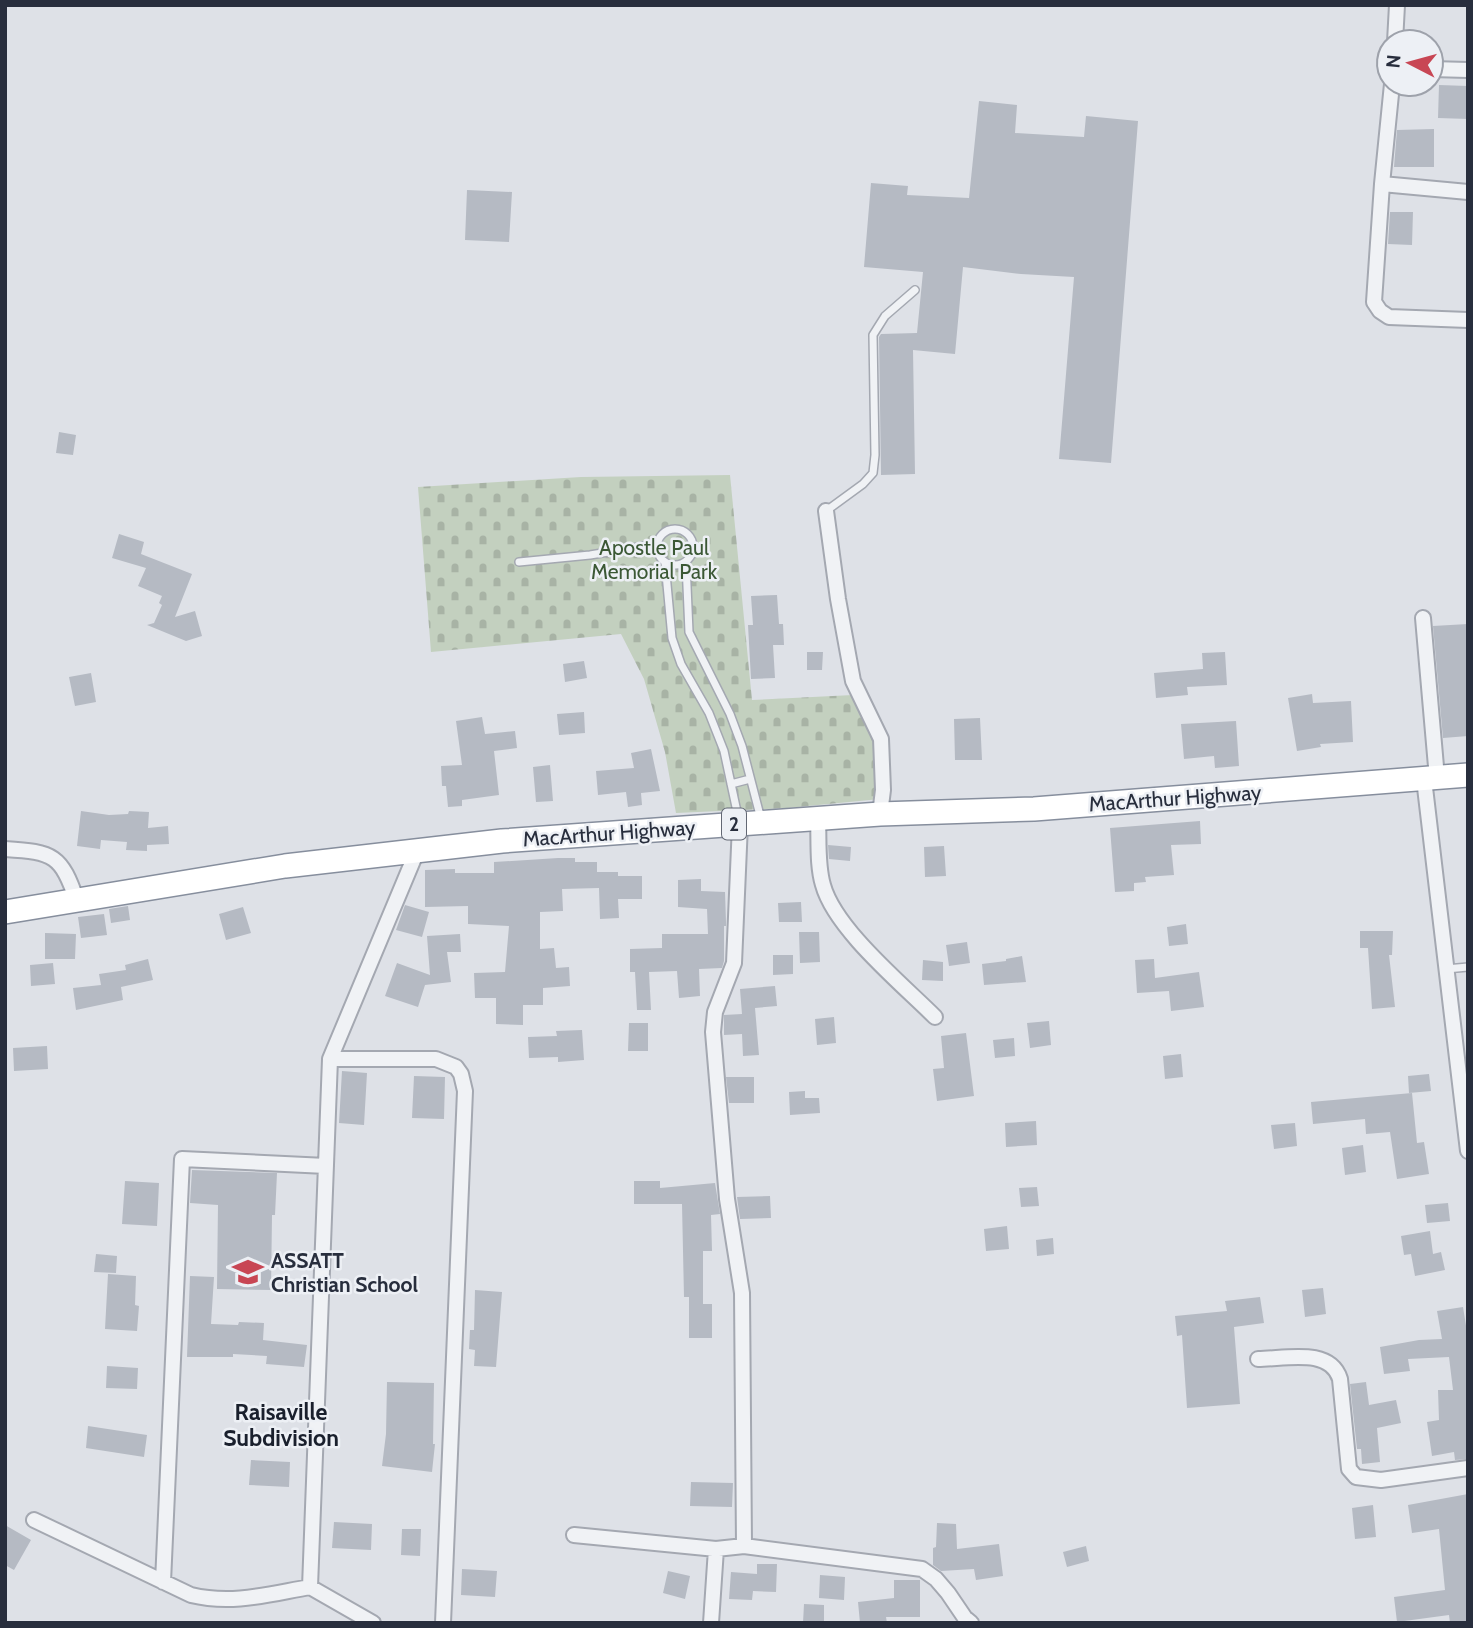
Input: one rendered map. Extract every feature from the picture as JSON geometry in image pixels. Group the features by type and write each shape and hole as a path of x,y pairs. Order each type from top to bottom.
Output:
{"highway":[{"name":"MacArthur Highway","path":"5,912 285,866 502,841 880,814 1034,809 1468,775"}],"street":[{"path":"1396,28 1397,5"},
{"path":"1445,69 1468,70"},
{"path":"1391,98 1374,296 1377,307 1384,315 1399,319 1468,320"},
{"path":"1382,184 1468,191"},
{"path":"826,511 853,681 881,739 884,790 880,814"},
{"path":"1423,618 1445,970 1468,1151"},
{"path":"818,820 821,880 835,915 935,1017"},
{"path":"744,1546 742,1293 727,1199 713,1032 715,1012 734,963 751,824"},
{"path":"5,849 50,855 67,872 77,901"},
{"path":"310,1587 330,1059 417,850"},
{"path":"330,1059 436,1059 456,1067 463,1080 465,1091 443,1623"},
{"path":"163,1582 182,1159 326,1166"},
{"path":"1258,1359 1319,1358 1335,1368 1340,1380 1349,1469 1356,1477 1381,1480 1468,1468"},
{"path":"34,1520 191,1595 229,1601 310,1587 373,1623"},
{"path":"574,1535 716,1549 744,1546 922,1569 936,1579 971,1623"},
{"path":"711,1623 716,1549"}],"lane":[{"path":"826,511 863,484 873,473 873,335 885,316 915,290"},
{"path":"671,530 685,532 690,537 693,551 686,563 689,632 730,714 742,746 750,779 751,824 731,784 724,751 709,713 681,664 672,638 665,563 657,551 660,538 671,530"},
{"path":"519,562 590,555 657,544"},
{"path":"665,563 672,566 686,563"},
{"path":"672,638 689,632"},
{"path":"724,751 742,746"},
{"path":"731,784 750,779"},
{"path":"1445,970 1468,967"}],"green space":[{"name":"Apostle Paul Memorial Park","path":"730,475 752,700 853,695 876,737 880,799 787,808 676,813 665,752 644,679 621,634 431,652 418,487 581,477"}],"building":[{"path":"1445,85 1468,86 1468,119 1438,118 1439,98 1445,98"},
{"path":"979,101 1017,105 1015,133 1084,137 1086,116 1138,121 1111,463 1059,459 1074,277 963,267 955,354 913,350 915,474 881,475 879,337 881,334 917,333 923,272 864,267 871,183 908,186 907,195 969,198"},
{"path":"1434,129 1434,167 1394,167 1397,130"},
{"path":"467,190 512,192 509,242 465,240"},
{"path":"1390,212 1413,212 1412,245 1388,244"},
{"path":"59,432 76,435 73,455 56,453"},
{"path":"119,534 144,542 141,554 192,574 175,617 195,611 202,636 186,641 147,625 154,623 162,605 159,603 162,596 138,586 146,568 112,558"},
{"path":"777,595 784,645 773,645 775,678 751,679 748,625 753,625 751,596"},
{"path":"1468,624 1468,736 1443,738 1433,626"},
{"path":"807,652 823,652 822,670 807,670"},
{"path":"1225,652 1227,685 1187,687 1188,695 1156,698 1154,673 1203,669 1202,653"},
{"path":"584,661 587,678 565,682 563,664"},
{"path":"91,673 96,702 75,706 69,677"},
{"path":"1312,694 1313,703 1351,701 1353,742 1320,744 1321,747 1297,751 1288,698"},
{"path":"584,712 585,733 559,735 557,714"},
{"path":"482,717 485,734 515,731 517,748 494,751 499,795 462,800 462,806 448,807 446,786 442,786 441,766 462,765 456,721"},
{"path":"980,718 982,760 955,760 954,719"},
{"path":"1236,721 1239,766 1215,768 1214,756 1184,759 1181,724"},
{"path":"651,749 660,791 641,793 642,805 628,807 626,792 598,795 596,771 634,768 631,753"},
{"path":"550,765 553,801 536,802 533,767"},
{"path":"81,811 109,815 128,814 129,811 149,812 148,828 168,826 169,844 147,845 147,851 126,850 127,842 101,840 100,849 77,846"},
{"path":"1200,821 1201,844 1171,845 1174,875 1145,877 1146,882 1134,883 1134,891 1115,892 1110,828"},
{"path":"828,845 851,847 850,861 829,859"},
{"path":"944,846 946,876 925,877 924,847"},
{"path":"575,858 575,862 597,862 597,872 618,872 618,876 642,876 642,899 618,899 619,918 600,919 599,888 562,889 563,911 540,912 540,949 554,948 556,968 569,967 570,986 543,988 543,1005 523,1005 523,1025 496,1024 496,998 475,998 474,973 505,972 509,926 468,924 468,906 425,907 425,870 455,869 455,873 494,873 494,862"},
{"path":"701,879 701,891 725,892 726,926 722,968 699,969 700,996 679,998 677,971 649,972 651,1010 637,1010 635,972 630,972 630,949 662,948 662,934 708,934 707,909 678,907 678,880"},
{"path":"801,902 802,922 779,922 778,903"},
{"path":"405,905 429,912 422,937 396,930"},
{"path":"128,906 130,920 111,923 109,909"},
{"path":"243,907 251,933 226,940 219,914"},
{"path":"104,914 107,935 81,938 78,917"},
{"path":"1186,924 1188,944 1169,946 1167,927"},
{"path":"1360,931 1393,931 1392,955 1389,955 1395,1007 1372,1009 1368,948 1360,948"},
{"path":"799,932 819,932 820,962 800,963"},
{"path":"45,933 76,934 75,959 45,959"},
{"path":"460,934 461,952 447,952 451,982 425,985 418,1007 385,996 397,963 430,975 427,936"},
{"path":"967,942 970,963 949,966 946,945"},
{"path":"773,955 793,955 793,974 773,975"},
{"path":"1022,956 1026,982 984,985 982,964"},
{"path":"148,959 153,980 121,987 123,1000 76,1010 73,988 101,985 99,974 126,970 125,965"},
{"path":"1154,959 1155,978 1199,972 1204,1007 1171,1011 1169,991 1137,993 1135,960"},
{"path":"923,960 943,962 943,981 922,980"},
{"path":"53,963 55,984 31,986 30,965"},
{"path":"775,986 777,1006 755,1008 759,1055 743,1056 742,1034 724,1035 724,1015 742,1014 740,989"},
{"path":"834,1017 836,1043 817,1045 815,1019"},
{"path":"1049,1021 1051,1045 1030,1048 1027,1023"},
{"path":"629,1023 648,1023 648,1051 628,1051"},
{"path":"582,1030 584,1060 558,1062 558,1057 529,1058 528,1037 557,1036 556,1031"},
{"path":"966,1033 974,1096 937,1101 933,1069 944,1068 941,1036"},
{"path":"1014,1038 1015,1056 995,1058 993,1040"},
{"path":"47,1046 48,1069 14,1071 13,1048"},
{"path":"1181,1054 1183,1077 1165,1079 1163,1056"},
{"path":"342,1071 367,1073 364,1125 339,1123"},
{"path":"1429,1074 1431,1091 1409,1093 1408,1076"},
{"path":"414,1076 445,1077 444,1119 412,1118"},
{"path":"726,1077 754,1077 754,1103 729,1103"},
{"path":"805,1091 805,1098 819,1098 820,1113 790,1115 789,1092"},
{"path":"1412,1093 1417,1143 1424,1142 1429,1174 1397,1179 1390,1132 1366,1134 1365,1119 1313,1124 1311,1102"},
{"path":"1036,1121 1037,1145 1006,1147 1005,1123"},
{"path":"1295,1123 1297,1146 1274,1149 1271,1125"},
{"path":"1363,1145 1366,1172 1345,1175 1342,1148"},
{"path":"192,1170 277,1173 275,1215 272,1215 271,1290 217,1289 218,1205 190,1203"},
{"path":"125,1181 159,1183 157,1226 122,1224"},
{"path":"634,1181 660,1181 660,1188 715,1183 720,1214 711,1215 712,1251 703,1251 703,1304 712,1304 712,1338 689,1338 689,1297 684,1297 682,1204 634,1204"},
{"path":"1037,1187 1039,1206 1021,1207 1019,1188"},
{"path":"770,1196 771,1218 740,1219 737,1197"},
{"path":"1448,1203 1450,1221 1427,1223 1425,1205"},
{"path":"1007,1226 1009,1249 986,1251 984,1229"},
{"path":"1430,1231 1433,1254 1441,1252 1445,1270 1415,1276 1411,1254 1404,1255 1401,1236"},
{"path":"1053,1238 1054,1254 1037,1256 1036,1240"},
{"path":"96,1254 117,1256 116,1273 94,1272"},
{"path":"108,1274 136,1276 135,1305 139,1306 137,1331 105,1329"},
{"path":"190,1276 214,1277 211,1324 264,1323 263,1340 307,1345 304,1367 266,1364 267,1356 233,1354 233,1357 187,1357"},
{"path":"1323,1288 1326,1314 1305,1317 1302,1290"},
{"path":"475,1290 502,1292 496,1367 474,1366 475,1350 469,1349 470,1330 474,1330"},
{"path":"1260,1297 1264,1323 1234,1327 1240,1404 1187,1408 1182,1335 1177,1336 1175,1316 1227,1311 1225,1301"},
{"path":"1463,1307 1468,1338 1468,1459 1455,1460 1454,1452 1432,1456 1427,1422 1439,1420 1438,1390 1453,1390 1449,1357 1408,1359 1410,1371 1384,1374 1380,1347 1442,1339 1437,1311"},
{"path":"107,1366 138,1368 137,1389 106,1388"},
{"path":"387,1382 434,1383 435,1444 432,1472 382,1466"},
{"path":"1366,1382 1369,1405 1396,1400 1401,1423 1377,1428 1380,1462 1362,1464 1361,1449 1357,1449 1350,1384"},
{"path":"88,1426 147,1435 144,1457 86,1448"},
{"path":"251,1460 290,1462 289,1487 249,1485"},
{"path":"691,1482 733,1483 732,1507 690,1506"},
{"path":"1468,1494 1468,1623 1450,1623 1449,1615 1397,1622 1394,1597 1445,1590 1439,1529 1412,1533 1408,1505"},
{"path":"1373,1505 1376,1537 1355,1539 1352,1508"},
{"path":"334,1522 372,1524 371,1550 332,1548"},
{"path":"937,1523 956,1524 957,1549 999,1544 1003,1576 976,1580 974,1569 941,1571 933,1565"},
{"path":"5,1525 31,1540 14,1570 5,1565"},
{"path":"402,1529 421,1529 420,1556 401,1555"},
{"path":"1086,1546 1089,1561 1067,1567 1063,1552"},
{"path":"757,1564 777,1564 776,1592 753,1591 752,1600 729,1599 731,1572 757,1574"},
{"path":"462,1569 497,1571 495,1597 461,1595"},
{"path":"668,1571 690,1576 685,1599 663,1593"},
{"path":"820,1575 845,1577 844,1600 819,1598"},
{"path":"894,1580 920,1580 920,1617 886,1617 887,1623 860,1623 858,1602 894,1598"},
{"path":"804,1604 824,1605 824,1623 803,1623"}],"place":[{"name":"ASSATT Christian School","path":"248,1272"}],"district":[{"name":"Raisaville Subdivision","path":"281,1425"}]}
